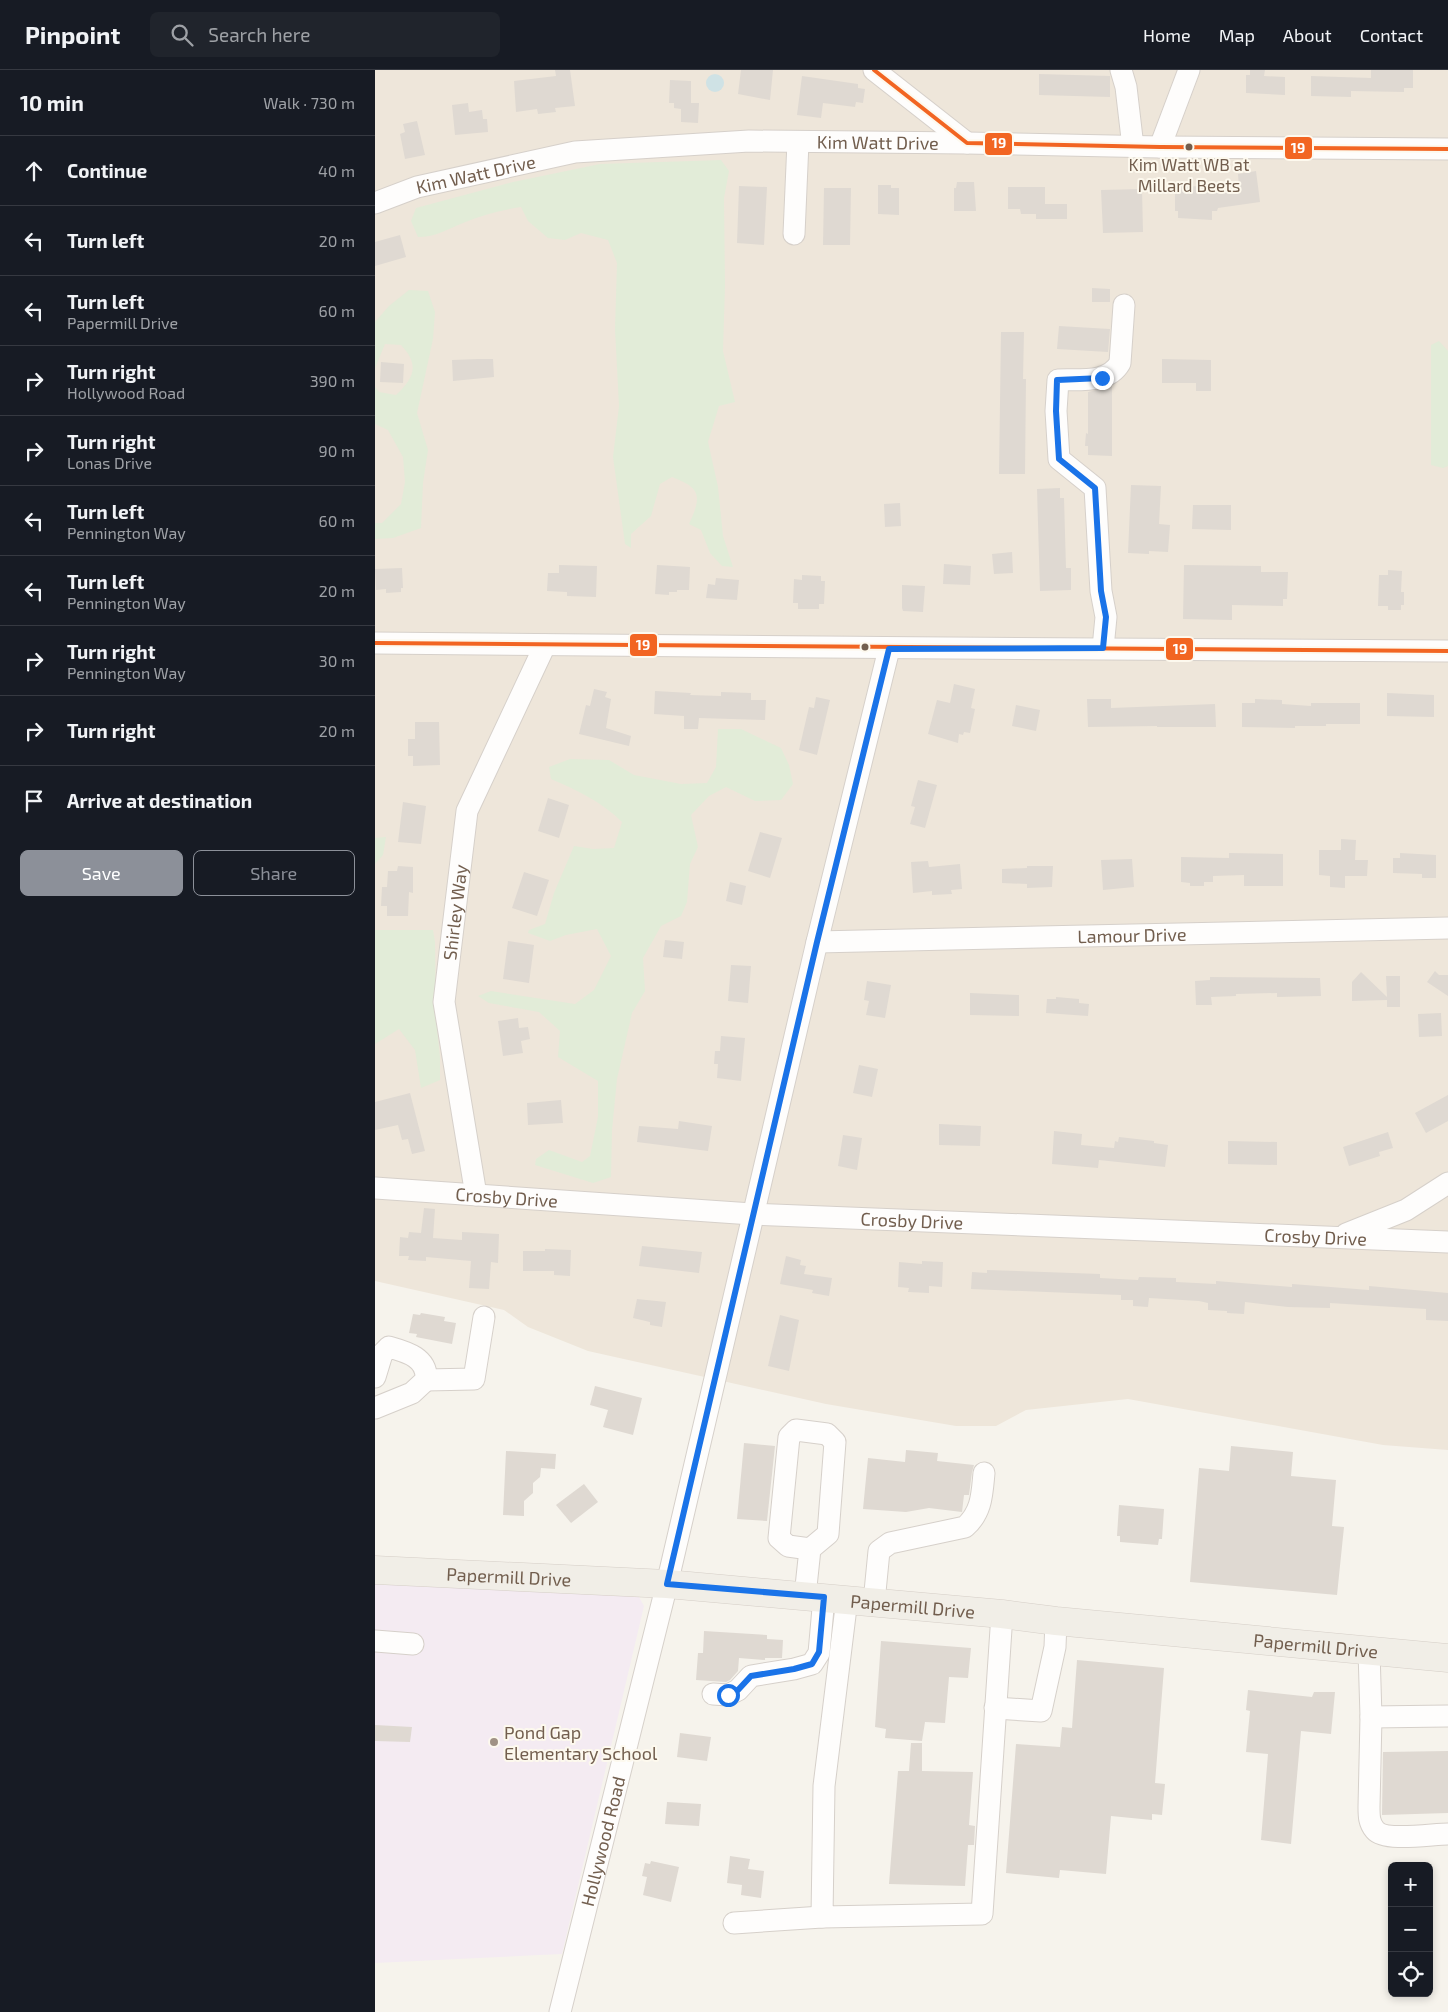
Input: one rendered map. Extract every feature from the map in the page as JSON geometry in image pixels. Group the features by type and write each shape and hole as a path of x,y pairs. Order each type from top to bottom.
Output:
{"main road":[{"name":"Papermill Drive","path":"375,1570 667,1584 1002,1614 1056,1621 1448,1658"}],"street":[{"path":"874,70 967,143"},
{"path":"1121,70 1127,87 1133,147"},
{"path":"1160,147 1189,70"},
{"name":"Kim Watt Drive","path":"375,203 417,188 575,152 749,141 1133,147 1448,149"},
{"path":"794,234 798,142"},
{"path":"1103,648 1106,617 1101,591 1095,488 1059,459 1056,411 1057,380 1102,378 1115,371 1120,363 1124,305"},
{"path":"375,643 889,649 1103,648 1448,651"},
{"name":"Shirley Way","path":"476,1195 444,1002 467,811 545,645"},
{"name":"Hollywood Road","path":"560,2012 667,1584 752,1214 889,649"},
{"name":"Lamour Drive","path":"817,942 1448,928"},
{"path":"1336,1237 1406,1210 1448,1183"},
{"name":"Crosby Drive","path":"375,1188 752,1214 1448,1242"},
{"path":"426,1380 473,1380 484,1317"},
{"path":"375,1377 382,1354 389,1347 421,1360 427,1371 426,1380 412,1393 375,1408"},
{"path":"796,1430 827,1434 835,1442 828,1534 810,1549 788,1546 779,1538 789,1437 796,1430"},
{"path":"874,1602 879,1551 890,1542 965,1527 973,1520 980,1507 984,1472"},
{"path":"810,1549 825,1598 822,1917"},
{"path":"713,1694 728,1695 738,1690 751,1676 812,1664 819,1652 825,1598"},
{"path":"734,1923 822,1917 982,1914 1002,1614"},
{"path":"995,1708 1041,1711 1055,1646 1056,1621"},
{"path":"375,1641 413,1644"},
{"path":"1369,1651 1371,1717 1370,1822 1375,1831 1381,1835 1448,1834"},
{"path":"1371,1717 1448,1716"}],"shaded area":[{"path":"375,70 1448,70 1448,1450 1383,1445 1128,1399 1026,1410 996,1426 956,1426 826,1404 588,1351 528,1327 504,1310 375,1281"},
{"path":"715,74 721,77 724,83 721,89 715,92 709,89 706,83 709,77"},
{"name":"Pond Gap Elementary School","path":"375,1584 633,1594 639,1597 644,1606 562,1954 375,1963"}],"green space":[{"path":"721,160 729,171 724,198 725,286 723,351 735,402 719,406 708,442 718,487 723,536 733,567 722,566 710,553 701,530 689,524 696,506 696,494 689,485 672,477 660,484 651,516 631,534 631,548 625,544 613,457 619,406 615,329 617,263 608,240 581,233 565,240 548,238 528,221 521,207 484,215 442,232 424,237 418,237 411,221 416,208 513,182 600,164"},
{"path":"409,290 428,291 435,312 433,339 417,413 428,450 423,483 421,528 393,538 375,539 375,523 382,523 401,504 405,482 403,457 388,430 375,424 375,387 379,392 396,395 411,377 413,365 407,352 401,345 385,344 375,368 375,322 389,306"},
{"path":"1439,341 1448,351 1448,466 1443,468 1431,465 1431,345"},
{"path":"718,729 741,729 781,748 789,765 793,784 781,800 755,801 726,787 709,796 691,815 698,847 690,864 687,902 681,916 661,926 643,958 645,991 632,1013 617,1079 612,1130 611,1177 593,1183 535,1165 536,1159 549,1150 582,1162 590,1156 598,1117 598,1081 558,1057 560,1031 539,1012 489,1003 478,996 491,991 575,1004 594,990 611,956 597,929 566,935 550,941 528,933 529,930 545,924 554,893 574,846 593,849 614,848 622,822 589,797 551,779 549,767 570,759 609,760 634,775 681,784 707,783 716,767"},
{"path":"386,837 383,855 375,864 375,838"},
{"path":"375,930 433,930 440,1080 421,1088 415,1050 399,1029 375,1044"}],"building":[{"path":"555,70 570,70 575,106 555,108 556,112 538,114 537,109 516,112 514,81 556,76"},
{"path":"741,70 773,70 770,100 738,94"},
{"path":"1250,70 1265,70 1264,76 1285,77 1285,95 1246,93 1246,75 1250,75"},
{"path":"1371,70 1413,70 1413,88 1404,88 1404,92 1351,91 1351,97 1311,96 1311,76 1371,78"},
{"path":"1039,74 1110,76 1110,97 1039,95"},
{"path":"802,76 858,84 858,88 865,89 863,103 856,102 855,107 823,103 821,118 797,115"},
{"path":"670,80 691,81 691,103 699,103 698,123 681,122 681,109 674,108 674,103 669,103"},
{"path":"468,103 469,112 482,110 483,119 487,119 488,132 455,135 452,105"},
{"path":"417,121 425,155 405,159 400,134 405,132 403,124"},
{"path":"1256,171 1260,202 1218,208 1217,211 1212,211 1212,220 1178,218 1178,211 1175,211 1175,186 1239,187 1238,174"},
{"path":"957,182 974,182 976,211 954,211 954,188 956,188"},
{"path":"878,185 891,185 891,188 899,188 899,215 878,214"},
{"path":"739,186 767,187 764,245 737,243"},
{"path":"1008,187 1045,187 1045,204 1067,204 1067,219 1036,219 1036,214 1021,214 1020,209 1008,209"},
{"path":"824,188 851,188 850,245 823,245"},
{"path":"1142,189 1143,232 1103,233 1101,190"},
{"path":"400,235 406,257 375,266 375,242"},
{"path":"1092,288 1110,289 1110,302 1092,302"},
{"path":"1059,326 1110,329 1108,352 1057,349"},
{"path":"1001,332 1024,332 1023,379 1026,379 1025,474 999,474"},
{"path":"493,359 494,377 453,381 452,360"},
{"path":"1162,359 1211,360 1211,391 1196,391 1196,383 1162,383"},
{"path":"381,362 404,364 403,383 380,382"},
{"path":"1112,386 1112,456 1088,455 1088,446 1085,446 1086,433 1088,434 1088,392"},
{"path":"1131,485 1161,486 1159,524 1170,525 1168,552 1149,551 1149,554 1128,553"},
{"path":"1060,488 1060,498 1064,498 1066,568 1071,568 1071,590 1040,591 1037,489"},
{"path":"900,503 901,526 885,527 884,504"},
{"path":"1193,505 1231,505 1231,530 1192,529"},
{"path":"1012,552 1013,573 994,574 992,554"},
{"path":"944,564 971,566 970,585 943,584"},
{"path":"559,565 597,566 596,597 567,596 567,592 547,591 548,573 559,573"},
{"path":"657,565 690,567 689,590 669,592 669,595 655,594"},
{"path":"1184,565 1261,566 1261,572 1288,572 1287,599 1283,599 1283,606 1232,605 1232,620 1183,619"},
{"path":"402,568 403,588 401,588 401,592 386,593 386,589 376,590 375,569"},
{"path":"1388,570 1402,571 1401,592 1404,592 1404,605 1401,605 1401,610 1388,610 1388,606 1378,606 1379,575 1388,575"},
{"path":"802,575 821,576 821,581 825,581 824,604 819,604 819,609 798,609 798,603 793,603 794,579 802,580"},
{"path":"716,578 739,580 737,600 706,598 708,584 715,585"},
{"path":"902,585 925,586 923,612 903,611"},
{"path":"954,684 975,689 971,708 975,709 970,733 964,732 963,735 959,734 958,743 928,734 937,700 950,703"},
{"path":"594,689 607,692 605,697 611,699 606,728 631,736 629,746 579,734 586,705 590,706"},
{"path":"655,691 721,696 721,692 751,693 751,700 766,700 765,720 699,718 698,729 684,729 684,716 654,714"},
{"path":"1387,693 1434,695 1434,717 1387,716"},
{"path":"816,697 830,700 817,755 799,750 809,707 814,708"},
{"path":"1087,699 1111,699 1111,708 1215,704 1216,727 1088,727"},
{"path":"1255,699 1282,700 1282,704 1311,706 1311,703 1360,703 1360,724 1326,724 1326,726 1295,726 1295,728 1242,727 1242,703 1255,703"},
{"path":"1016,705 1040,710 1036,731 1012,726"},
{"path":"415,722 439,722 440,765 413,766 413,756 408,756 408,739 415,739"},
{"path":"918,780 937,785 925,828 910,824 915,807 911,806"},
{"path":"548,798 569,805 559,838 538,831"},
{"path":"403,802 426,806 421,844 398,842"},
{"path":"760,832 782,838 770,878 748,871"},
{"path":"1341,839 1356,840 1355,860 1368,860 1367,876 1345,876 1345,888 1330,887 1330,876 1319,875 1319,850 1341,850"},
{"path":"1229,853 1283,854 1283,886 1244,886 1244,875 1213,876 1213,882 1204,882 1204,886 1190,886 1190,883 1181,882 1181,857 1229,858"},
{"path":"1400,853 1436,855 1436,878 1422,878 1422,874 1393,873 1393,858 1400,858"},
{"path":"1132,859 1134,887 1103,890 1101,860"},
{"path":"928,861 929,867 960,864 962,889 951,890 952,894 932,895 932,891 913,893 911,862"},
{"path":"398,866 413,867 413,893 409,892 408,916 387,916 387,906 381,906 382,887 387,887 388,871 397,871"},
{"path":"1027,866 1053,866 1052,887 1027,888 1027,884 1002,883 1002,869 1027,868"},
{"path":"524,872 549,880 537,916 512,908"},
{"path":"730,882 746,886 742,905 726,901"},
{"path":"665,940 684,942 682,959 663,957"},
{"path":"508,941 534,945 529,983 503,979"},
{"path":"731,965 751,966 748,1003 728,1001"},
{"path":"1435,971 1439,975 1448,975 1448,996 1427,982"},
{"path":"1361,972 1387,997 1386,976 1400,976 1400,1007 1387,1007 1387,1000 1352,1001 1352,982"},
{"path":"1210,977 1320,978 1321,996 1277,997 1277,993 1236,994 1236,996 1211,997 1212,1005 1196,1005 1195,981 1210,980"},
{"path":"867,981 891,985 885,1018 866,1015 869,1001 864,1000"},
{"path":"970,993 1019,995 1019,1016 970,1015"},
{"path":"1056,997 1079,999 1079,1003 1089,1004 1088,1016 1046,1013 1047,999 1056,999"},
{"path":"1441,1013 1442,1036 1419,1037 1418,1014"},
{"path":"518,1018 519,1028 528,1027 530,1039 521,1041 523,1053 503,1056 498,1021"},
{"path":"721,1036 745,1038 741,1081 717,1078 718,1064 714,1064 715,1051 720,1051"},
{"path":"859,1065 878,1069 872,1097 853,1093"},
{"path":"410,1093 425,1151 412,1154 408,1139 402,1140 398,1125 375,1130 375,1102"},
{"path":"1448,1095 1448,1121 1426,1133 1415,1113"},
{"path":"561,1100 563,1123 528,1125 527,1103"},
{"path":"679,1121 712,1126 708,1151 637,1142 639,1126 678,1129"},
{"path":"939,1124 981,1126 980,1146 939,1145"},
{"path":"1054,1131 1082,1134 1081,1145 1114,1148 1115,1141 1118,1142 1119,1137 1154,1141 1154,1143 1168,1145 1165,1167 1099,1160 1098,1168 1052,1164"},
{"path":"1388,1132 1393,1148 1379,1152 1380,1156 1349,1166 1343,1147"},
{"path":"843,1135 862,1138 857,1170 838,1166"},
{"path":"1228,1141 1277,1142 1277,1165 1228,1164"},
{"path":"424,1208 435,1209 433,1238 462,1240 462,1232 499,1234 498,1263 491,1262 489,1289 469,1288 471,1261 426,1257 426,1261 408,1260 409,1256 399,1256 400,1237 408,1238 409,1232 421,1233"},
{"path":"642,1246 702,1252 699,1273 639,1266"},
{"path":"545,1249 571,1250 570,1276 554,1275 554,1271 523,1271 523,1251 545,1251"},
{"path":"786,1256 801,1260 800,1265 806,1266 804,1274 832,1278 829,1296 812,1293 813,1290 780,1284"},
{"path":"922,1261 943,1262 942,1287 929,1286 929,1293 908,1292 909,1288 898,1287 899,1262 922,1264"},
{"path":"987,1270 1100,1274 1100,1278 1138,1280 1139,1277 1176,1278 1176,1282 1216,1284 1216,1281 1292,1287 1292,1284 1369,1290 1369,1286 1448,1293 1448,1321 1426,1320 1426,1309 1330,1303 1330,1308 1288,1307 1245,1302 1244,1314 1208,1310 1208,1303 1199,1301 1149,1298 1148,1307 1133,1306 1133,1300 1121,1300 1121,1295 971,1289 972,1272 987,1273"},
{"path":"637,1299 666,1302 662,1327 650,1325 650,1322 633,1318"},
{"path":"421,1313 445,1317 444,1321 456,1323 452,1344 416,1337 417,1334 409,1333 413,1314 420,1315"},
{"path":"780,1315 799,1320 789,1371 768,1366"},
{"path":"595,1386 642,1398 633,1435 603,1427 608,1410 590,1405"},
{"path":"744,1443 775,1446 767,1521 737,1519"},
{"path":"1231,1446 1293,1452 1291,1476 1336,1480 1332,1526 1344,1527 1337,1595 1190,1582 1199,1468 1229,1471"},
{"path":"906,1450 938,1453 937,1461 974,1465 969,1495 964,1495 962,1512 929,1508 906,1512 863,1509 868,1458 905,1462"},
{"path":"506,1451 556,1454 555,1469 541,1468 540,1477 533,1483 533,1493 524,1501 524,1516 503,1515"},
{"path":"584,1484 598,1502 571,1523 556,1505"},
{"path":"1119,1505 1164,1509 1162,1539 1159,1539 1158,1545 1120,1542 1120,1536 1117,1536"},
{"path":"704,1631 767,1635 767,1639 783,1640 782,1658 765,1658 765,1660 739,1658 738,1671 730,1680 726,1682 696,1680 698,1653 703,1653"},
{"path":"881,1641 971,1648 968,1678 949,1677 945,1723 925,1722 922,1741 885,1738 886,1729 875,1727"},
{"path":"1077,1660 1164,1668 1155,1783 1165,1784 1162,1815 1152,1814 1152,1820 1111,1816 1106,1874 1060,1870 1059,1878 1006,1873 1016,1744 1060,1747 1062,1727 1072,1728"},
{"path":"1248,1690 1312,1697 1314,1692 1335,1692 1331,1734 1301,1731 1291,1844 1261,1840 1268,1754 1246,1752 1250,1711 1246,1710"},
{"path":"375,1725 412,1727 410,1742 375,1741"},
{"path":"680,1733 711,1737 707,1761 677,1757"},
{"path":"911,1743 922,1743 922,1771 973,1772 969,1825 975,1826 974,1845 968,1845 965,1886 889,1884 898,1771 909,1771"},
{"path":"1448,1751 1448,1813 1382,1815 1383,1752"},
{"path":"667,1802 701,1804 699,1826 665,1824"},
{"path":"730,1856 750,1859 748,1869 764,1871 761,1898 741,1895 742,1885 727,1883"},
{"path":"651,1861 679,1867 671,1902 643,1895 647,1877 642,1876 645,1863 650,1864"}],"transit line":[{"name":"19","path":"874,70 967,143 1160,147 1448,149"},
{"name":"19","path":"375,643 1448,651"}],"place":[{"name":"Kim Watt WB at Millard Beets","path":"1189,147"},
{"name":"Pond Gap Elementary School","path":"494,1742"}],"route":[{"path":"728,1695 738,1690 751,1676 812,1664 819,1652 824,1597 667,1584 752,1214 889,649 1103,648 1106,617 1101,591 1095,488 1059,459 1056,411 1057,380 1102,378"}]}
